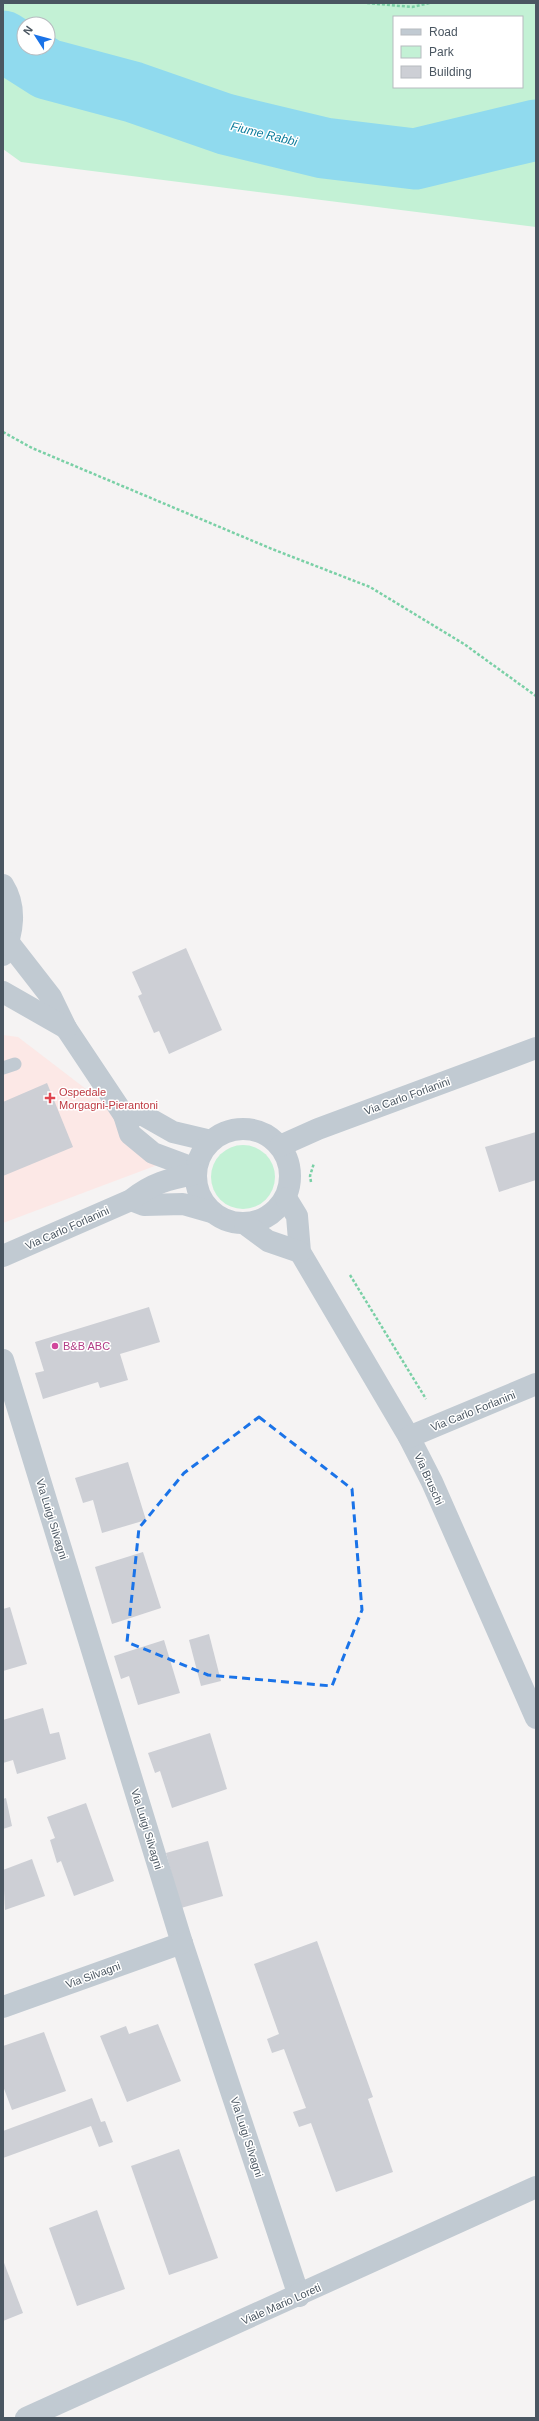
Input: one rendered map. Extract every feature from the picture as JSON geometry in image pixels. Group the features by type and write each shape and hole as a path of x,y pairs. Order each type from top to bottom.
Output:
{"street":[{"path":"3,885 11,905 13,924 6,949 51,997 66,1028 124,1115 130,1134 153,1153 196,1172"},
{"path":"3,992 66,1028"},
{"name":"Via Carlo Forlanini","path":"280,1146 318,1129 536,1048"},
{"path":"124,1115 143,1116 173,1132 211,1141"},
{"path":"131,1200 144,1205 183,1204 211,1212 233,1223 245,1224 258,1222 269,1216 286,1198 290,1171 287,1158 280,1146 260,1132 247,1129 234,1130 211,1141 201,1154 196,1172 197,1188 202,1201 211,1212"},
{"name":"Via Carlo Forlanini","path":"3,1256 131,1200 146,1188 168,1179 196,1172"},
{"path":"245,1224 268,1241 300,1252 297,1216 286,1198"},
{"name":"Via Bruschi","path":"300,1252 409,1437 432,1482 536,1718"},
{"name":"Via Luigi Silvagni","path":"3,1360 182,1943 299,2296"},
{"name":"Via Carlo Forlanini","path":"409,1437 536,1384"},
{"name":"Via Silvagni","path":"3,2007 182,1943"},
{"name":"Viale Mario Loreti","path":"26,2418 299,2296 536,2187"}],"path":[{"path":"367,3 412,7 430,3"},
{"path":"3,432 39,451 272,549 370,587 464,644 536,696"},
{"path":"311,1184 310,1176 315,1161 328,1150 318,1129"},
{"path":"347,1271 428,1402"}],"highlighted area":[{"path":"259,1417 352,1489 362,1610 332,1686 208,1675 127,1642 139,1528 184,1473"}],"shaded area":[{"name":"Ospedale Morgagni-Pierantoni","path":"3,1035 18,1037 176,1158 3,1223"}],"green space":[{"path":"3,3 536,3 536,227 21,162 3,149"},
{"path":"243,1145 255,1147 266,1154 273,1165 275,1177 273,1189 266,1200 255,1207 243,1209 231,1207 220,1200 213,1189 211,1177 213,1165 220,1154 231,1147"}],"building":[{"path":"186,948 222,1030 169,1054 159,1031 154,1033 138,996 142,994 132,972"},
{"path":"47,1083 73,1147 3,1176 3,1102"},
{"path":"536,1132 536,1180 499,1192 485,1147"},
{"path":"149,1307 160,1342 120,1354 128,1380 100,1388 98,1382 43,1399 35,1373 44,1371 35,1342"},
{"path":"128,1462 146,1520 102,1533 93,1500 83,1503 75,1478"},
{"path":"143,1552 161,1608 112,1624 95,1567"},
{"path":"10,1607 27,1664 3,1671 3,1609"},
{"path":"209,1634 221,1681 201,1686 189,1640"},
{"path":"164,1640 180,1693 138,1705 129,1676 121,1679 114,1656"},
{"path":"43,1708 50,1734 59,1732 66,1759 17,1774 13,1760 3,1763 3,1720"},
{"path":"210,1733 227,1789 172,1808 160,1771 155,1773 148,1753"},
{"path":"6,1798 12,1826 3,1829 3,1799"},
{"path":"86,1803 114,1881 74,1896 61,1861 57,1863 50,1840 55,1838 47,1817"},
{"path":"208,1841 223,1896 181,1908 166,1853"},
{"path":"32,1859 45,1896 5,1910 3,1870"},
{"path":"317,1941 373,2097 368,2099 393,2172 336,2192 311,2123 299,2127 293,2112 306,2108 284,2049 272,2053 267,2039 279,2034 254,1964"},
{"path":"158,2024 181,2081 127,2102 100,2036 126,2026 129,2034"},
{"path":"44,2032 66,2091 12,2110 3,2086 3,2046"},
{"path":"92,2098 101,2122 105,2121 113,2142 99,2147 91,2126 3,2158 3,2131"},
{"path":"179,2149 218,2258 169,2275 131,2166"},
{"path":"97,2210 125,2289 77,2306 49,2228"},
{"path":"3,2260 23,2313 3,2321"}],"waterway":[{"name":"Fiume Rabbi","path":"3,41 47,69 133,92 225,124 324,148 415,159 536,130"}],"place":[{"name":"Ospedale Morgagni-Pierantoni","path":"50,1098"},
{"name":"B&B ABC","path":"55,1346"}]}
